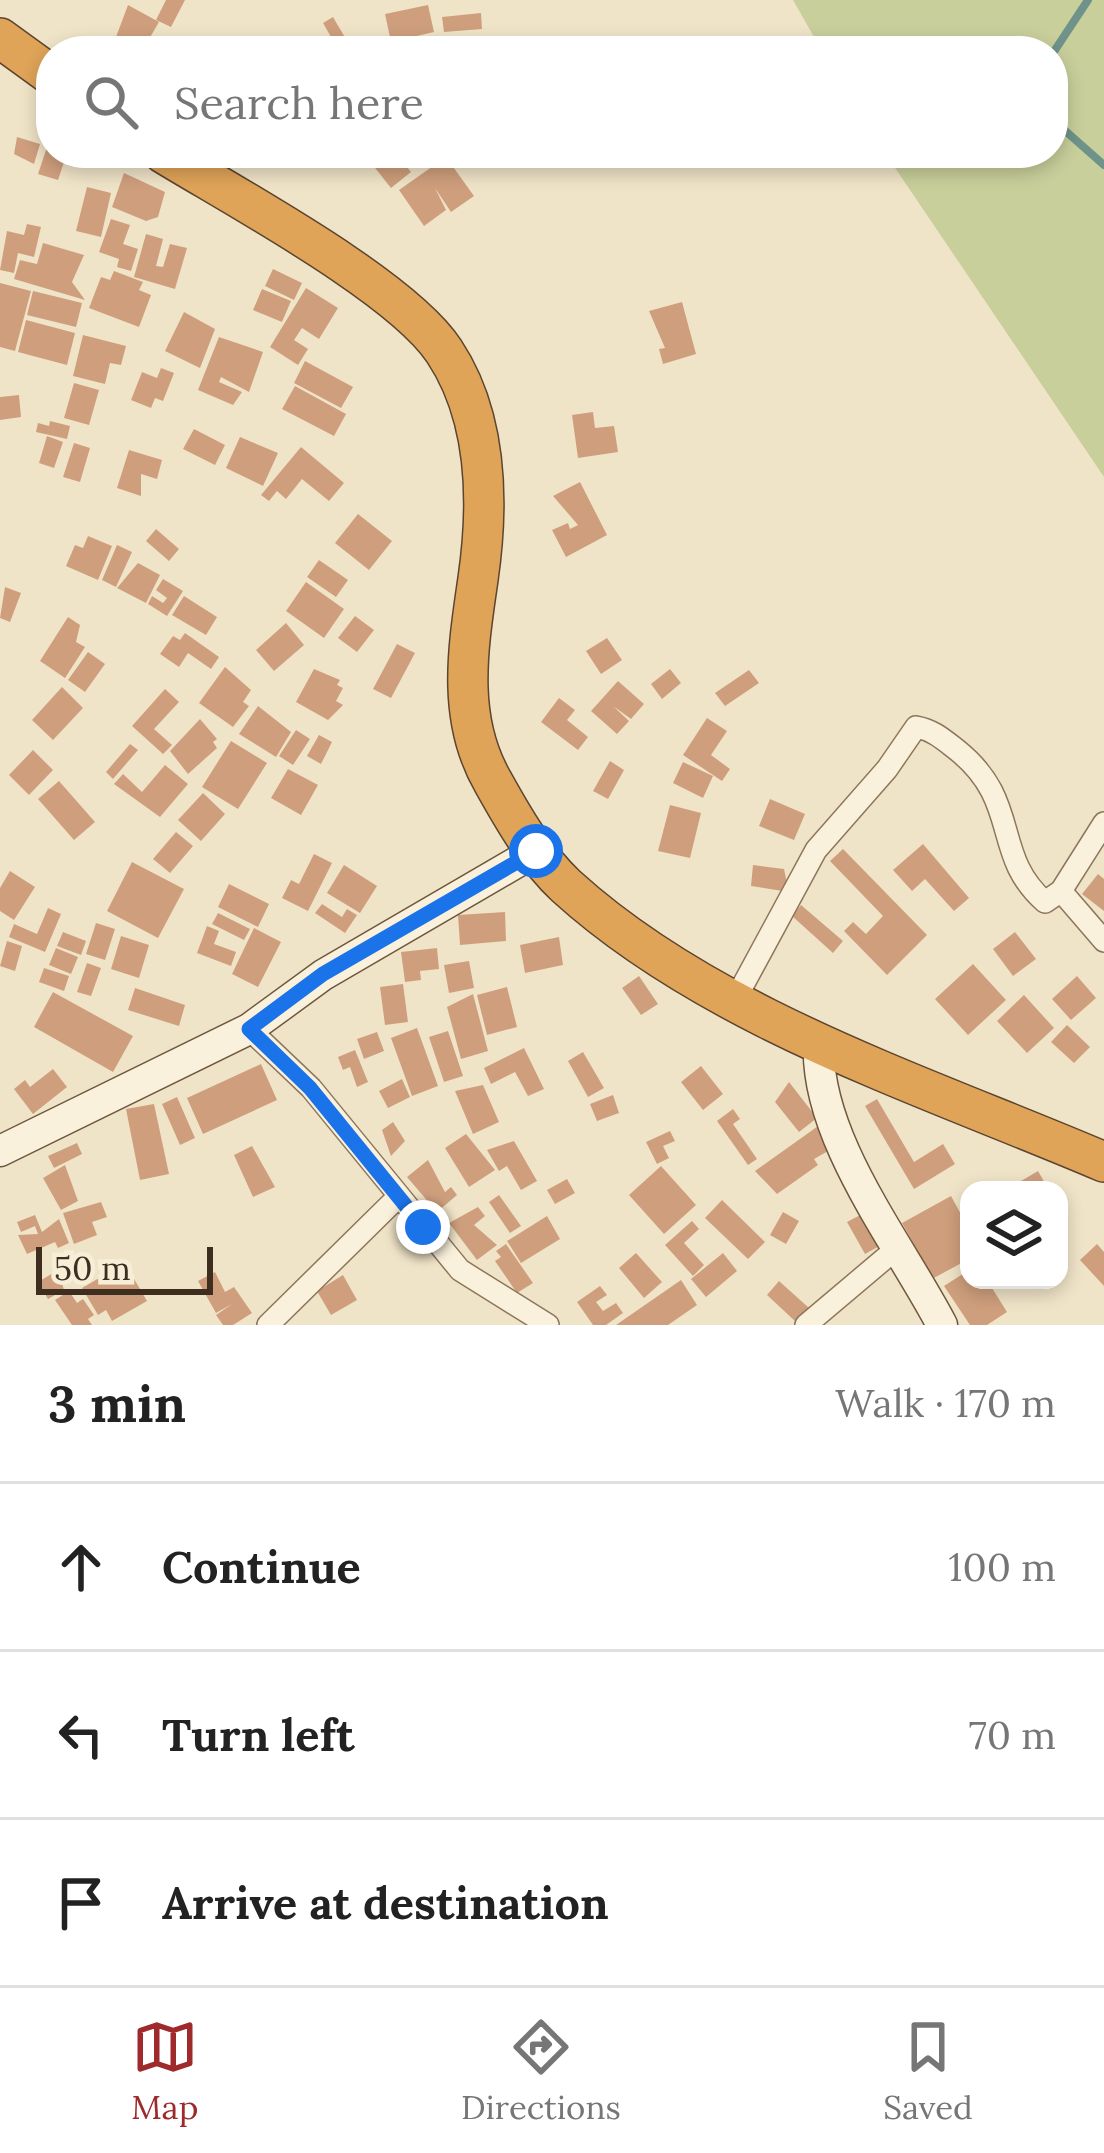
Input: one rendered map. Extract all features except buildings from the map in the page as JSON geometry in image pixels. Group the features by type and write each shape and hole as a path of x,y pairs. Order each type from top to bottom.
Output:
{"highway":[{"path":"0,38 36,63"},
{"path":"187,168 323,252 442,348 477,433 485,504 467,704 490,778 536,851 565,885 661,958 819,1043 1104,1162"}],"street":[{"path":"736,998 816,850 876,783 916,727 931,730 982,770 1001,804 1023,877 1045,902 1060,891 1104,823"},
{"path":"0,1151 249,1029 323,974 536,851"},
{"path":"1060,891 1104,941"},
{"path":"249,1029 310,1088 460,1270 548,1325"},
{"path":"819,1043 823,1091 896,1249 942,1325"},
{"path":"268,1325 399,1196"},
{"path":"806,1325 896,1249"}],"green space":[{"path":"793,0 1104,0 1104,477 895,168 1068,168 1068,36 813,36"}],"waterway":[{"path":"1064,36 1088,0"},
{"path":"1068,133 1104,165"}],"route":[{"path":"423,1227 310,1088 249,1029 323,974 536,851"}]}
